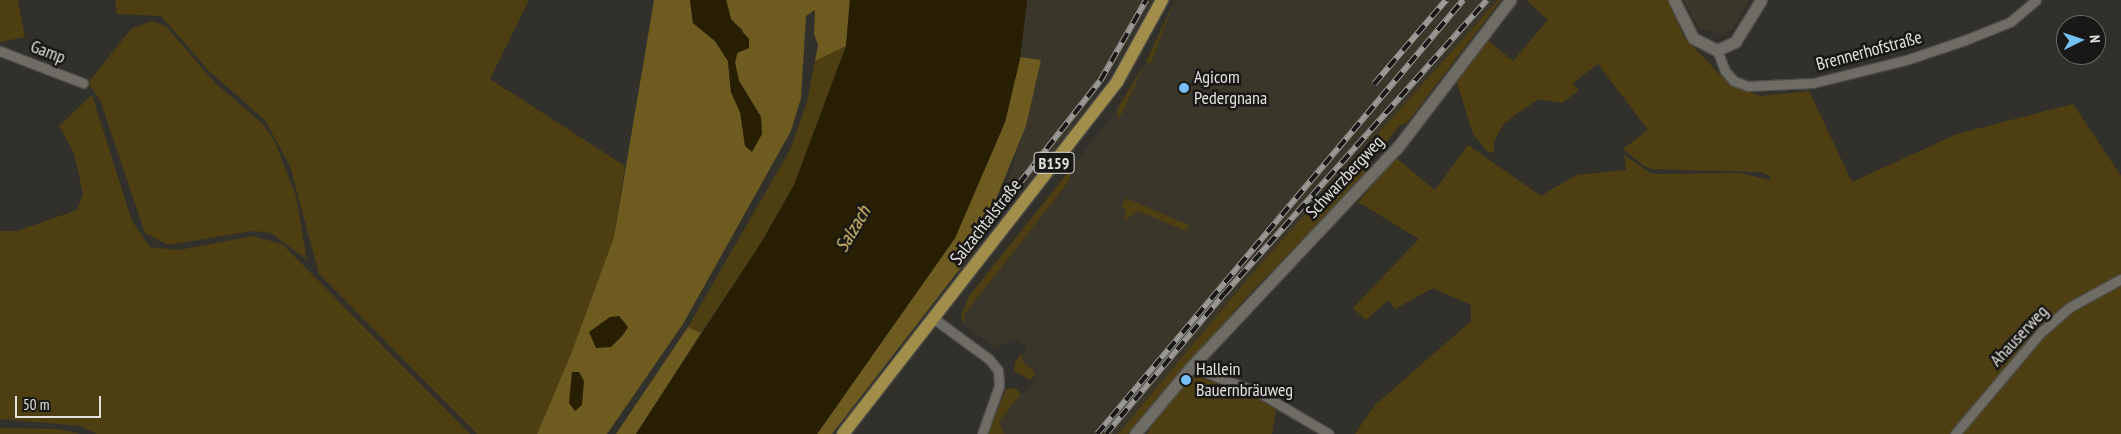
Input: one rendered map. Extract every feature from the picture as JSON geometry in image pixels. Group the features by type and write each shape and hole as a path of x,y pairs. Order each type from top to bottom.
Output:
{"main road":[{"name":"Salzachtalstraße","path":"843,434 1116,82 1162,0"}],"street":[{"name":"Schwarzbergweg","path":"1135,434 1191,367 1397,148 1510,0"},
{"path":"1674,0 1693,38 1717,50 1729,47 1742,33 1761,0"},
{"name":"Brennerhofstraße","path":"1717,50 1734,81 1760,87 1806,84 1906,60 1965,40 2010,22 2036,0"},
{"name":"Gamp","path":"0,51 83,83"},
{"name":"Ahauserweg","path":"1955,434 2040,333 2070,307 2121,279"},
{"path":"932,318 989,358 998,370 999,386 982,434"},
{"path":"1191,367 1258,392 1329,434"}],"shaded area":[{"path":"0,0 18,0 25,37 0,42"},
{"path":"115,0 529,0 490,79 625,166 614,237 571,354 537,434 477,434 319,274 290,166 265,120 210,72 161,16 117,14"},
{"path":"654,0 690,0 693,23 715,41 728,61 731,92 740,112 761,117 739,81 735,63 743,30 731,20 726,0 850,0 846,46 815,61 818,45 814,34 815,10 806,16 801,98 791,131 683,324 607,434 537,434 571,354 614,237"},
{"path":"1027,0 1152,0 1123,53 1065,138 1014,199 1004,191 1026,126 1041,60 1020,56"},
{"path":"1175,0 1498,0 1256,269 1118,434 1004,434 999,423 1021,394 1029,390 1036,374 1022,361 1026,348 1015,339 996,348 964,325 964,315 1067,184 1077,161 1117,109 1146,62"},
{"path":"1175,0 1151,63 1146,62"},
{"path":"1498,0 1501,0 1407,123 1399,126 1371,162 1369,171 1244,300 1128,434 1118,434 1256,269"},
{"path":"1526,0 1668,0 1684,37 1727,82 1760,96 1809,91 1852,182 1957,134 2073,104 2121,176 2121,276 2063,308 2024,346 1951,434 1355,434 1375,405 1471,321 1471,305 1433,288 1395,309 1388,300 1366,320 1353,308 1419,239 1358,202 1396,158 1435,190 1468,145 1541,196 1576,175 1626,170 1624,155 1652,174 1739,173 1771,180 1770,176 1761,172 1651,169 1641,164 1623,149 1648,130 1598,64 1573,83 1579,90 1562,103 1539,99 1516,114 1502,126 1494,142 1494,153 1487,151 1473,134 1456,80 1485,38 1513,61 1548,20"},
{"path":"1684,0 1750,0 1732,29 1722,35 1699,28"},
{"path":"152,21 166,26 215,83 263,124 275,142 296,196 307,260 271,233 253,231 168,245 145,233 100,100 88,83 131,29"},
{"path":"846,46 794,185 761,243 701,333 688,327 791,148 807,102 815,61"},
{"path":"1020,57 1041,60 1026,126 976,248 832,434 817,434 955,238 1005,122"},
{"path":"1146,62 1119,119 1117,109"},
{"path":"92,95 132,221 150,247 179,250 252,236 282,244 470,434 97,434 80,426 0,419 0,231 17,231 77,210 83,194 74,153 59,126"},
{"path":"1077,161 1067,184 964,315 964,325 961,317 969,296"},
{"path":"1126,198 1189,225 1186,231 1138,211 1124,221 1126,209 1121,207"},
{"path":"2121,283 2121,434 1959,434 2058,321"},
{"path":"688,327 701,333 636,434 616,434"},
{"path":"1023,352 1022,361 1036,374 1030,380 1014,371 1015,362"},
{"path":"1198,376 1253,395 1276,410 1272,434 1147,434 1164,407 1187,381"},
{"path":"1015,388 1021,394 999,422 1004,434 988,434 1006,389"},
{"path":"0,428 59,429 81,434 0,434"}],"water":[{"path":"690,0 726,0 731,19 749,39 749,48 737,53 735,63 739,81 761,117 762,134 752,152 745,146 740,112 731,92 728,61 715,41 693,23"},
{"name":"Salzach","path":"850,0 1027,0 1020,59 1005,122 955,238 817,434 636,434 761,243 794,185 846,46"},
{"path":"619,316 628,327 623,335 611,347 596,348 589,332 610,317"},
{"path":"572,372 579,372 584,381 582,405 575,411 569,403"}],"railway":[{"path":"992,218 1100,81 1146,0"},
{"path":"1374,84 1446,0"},
{"path":"1097,434 1463,0"},
{"path":"1106,434 1224,294 1487,0"}],"place":[{"name":"Agicom Pedergnana","path":"1184,88"},
{"name":"Hallein Bauernbräuweg","path":"1186,380"}]}
